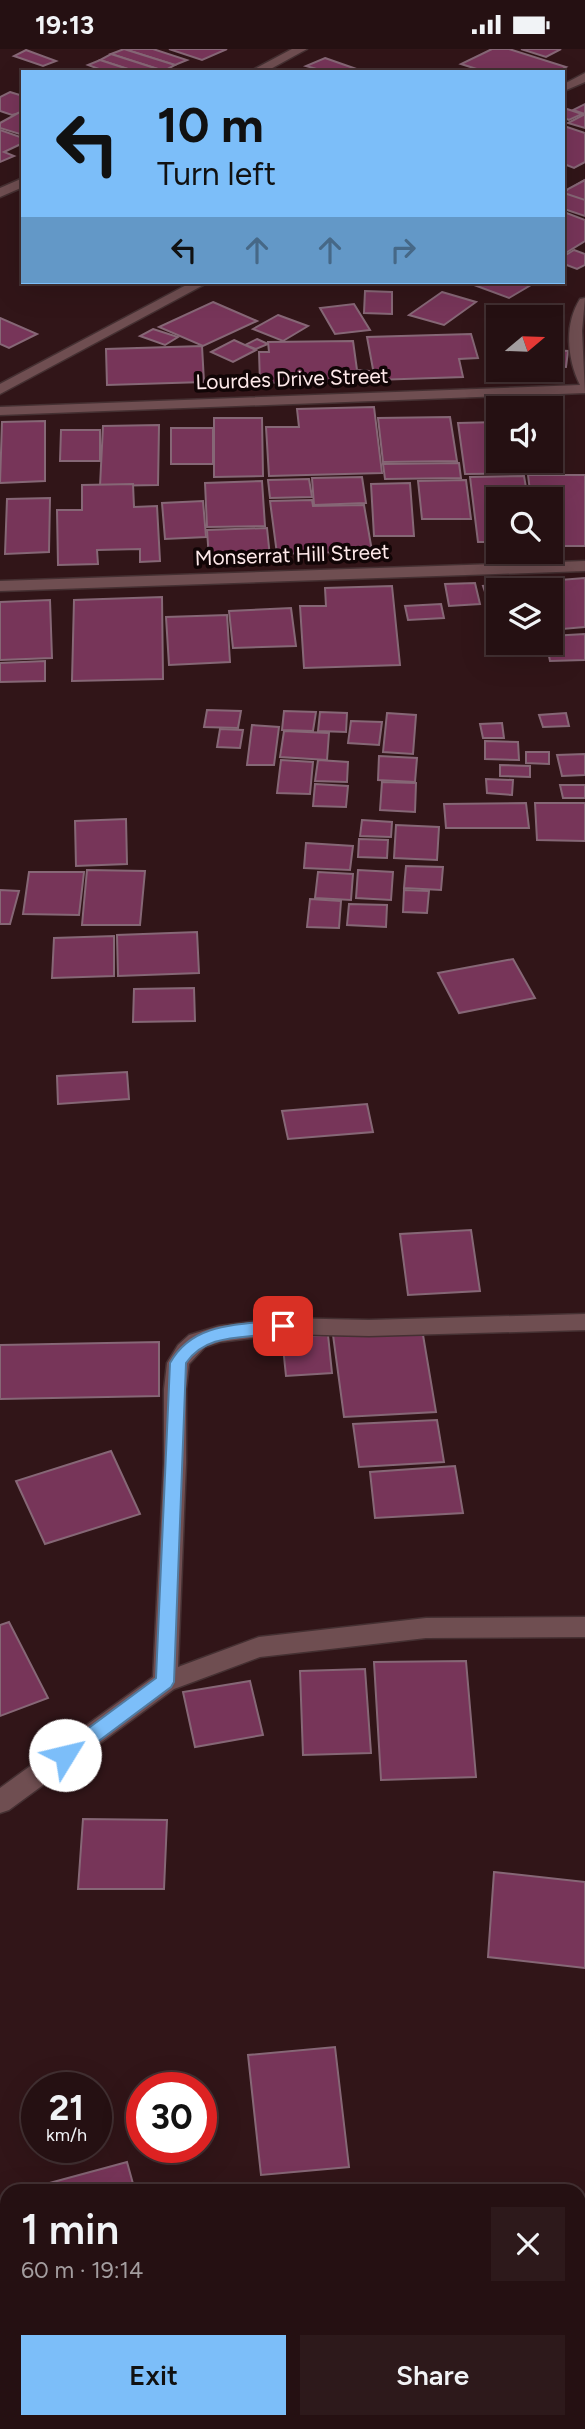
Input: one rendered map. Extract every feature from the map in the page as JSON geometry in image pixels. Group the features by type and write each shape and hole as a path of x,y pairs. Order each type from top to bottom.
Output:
{"street":[{"path":"259,70 302,49"},
{"path":"565,87 585,77"},
{"path":"0,193 21,183"},
{"path":"0,390 198,284"},
{"path":"585,302 576,322 575,340 585,382"},
{"name":"Lourdes Drive Street","path":"0,411 585,389"},
{"name":"Monserrat Hill Street","path":"0,586 585,566"},
{"path":"165,1682 175,1463 175,1389 178,1363 186,1350 197,1341 219,1334 283,1326 369,1328 585,1322"},
{"path":"0,1802 165,1682 258,1647 426,1628 585,1627"}],"building":[{"path":"124,49 153,49 187,60 175,65"},
{"path":"124,49 175,65 161,70 111,54"},
{"path":"169,49 227,49 202,60"},
{"path":"492,49 509,49 566,67 561,70 480,70 461,64"},
{"path":"521,49 561,49 546,57"},
{"path":"26,50 56,61 43,66 14,56"},
{"path":"111,54 161,70 131,70 100,60"},
{"path":"325,58 359,70 315,70 306,66"},
{"path":"100,60 131,70 102,70 88,65"},
{"path":"10,92 21,95 21,113 12,115 0,111 0,97"},
{"path":"585,104 585,114 573,110"},
{"path":"565,108 582,114 569,120 565,118"},
{"path":"21,112 21,134 0,128 0,123"},
{"path":"585,114 585,128 568,123"},
{"path":"565,126 585,133 585,162 574,168 565,164"},
{"path":"0,130 21,137 21,144 4,152 14,156 0,162"},
{"path":"585,180 585,216 565,209 565,191"},
{"path":"585,180 585,200 565,193"},
{"path":"565,212 585,220 585,241 565,253"},
{"path":"574,250 585,254 585,265 577,269 565,264 565,255"},
{"path":"471,284 533,284 509,298"},
{"path":"365,291 392,292 392,314 364,313"},
{"path":"442,292 476,302 444,325 409,315"},
{"path":"213,302 257,321 203,346 159,327"},
{"path":"354,304 370,330 335,334 320,308"},
{"path":"278,315 308,326 283,341 253,329"},
{"path":"0,318 37,334 9,348 0,344"},
{"path":"153,329 178,337 165,345 140,336"},
{"path":"471,334 478,358 459,359 463,377 375,380 367,337"},
{"path":"257,339 268,344 256,349 245,345"},
{"path":"234,340 256,350 233,362 211,352"},
{"path":"353,341 357,370 369,371 370,381 260,383 259,352 269,352 268,342"},
{"path":"202,346 204,382 107,385 106,349"},
{"path":"564,351 568,351 564,367"},
{"path":"374,407 382,473 269,476 266,427 299,427 297,409"},
{"path":"450,417 457,461 383,462 378,418"},
{"path":"214,418 262,418 263,476 214,477"},
{"path":"45,421 45,481 0,483 2,422"},
{"path":"486,422 486,473 545,473 465,474 458,423"},
{"path":"159,425 158,485 100,486 103,426"},
{"path":"171,428 213,428 213,464 171,464"},
{"path":"61,430 100,430 100,461 60,461"},
{"path":"459,463 461,478 385,479 383,464"},
{"path":"528,475 585,475 585,546 563,546 563,487 530,487"},
{"path":"524,476 526,487 486,487 486,542 478,542 470,477"},
{"path":"362,477 366,503 314,505 312,478"},
{"path":"309,479 312,497 270,498 268,480"},
{"path":"466,480 471,519 422,519 418,481"},
{"path":"262,481 265,526 207,527 205,483"},
{"path":"410,483 414,536 374,536 371,484"},
{"path":"133,484 134,507 157,506 160,561 140,562 140,549 97,550 98,564 58,565 57,510 82,510 82,485"},
{"path":"50,498 49,552 5,554 7,499"},
{"path":"312,500 313,506 364,505 372,551 277,554 270,501"},
{"path":"203,501 206,537 165,539 162,503"},
{"path":"267,528 270,557 209,559 207,530"},
{"path":"585,578 585,627 563,629 563,580"},
{"path":"475,583 480,604 449,606 445,584"},
{"path":"392,586 400,665 304,668 300,606 326,606 325,588"},
{"path":"162,597 163,679 72,681 74,600"},
{"path":"50,600 52,658 0,660 0,602"},
{"path":"441,604 444,618 408,620 405,606"},
{"path":"291,608 296,646 233,648 229,611"},
{"path":"227,615 230,662 169,665 166,617"},
{"path":"585,634 585,660 550,661 549,655 563,655 563,635"},
{"path":"45,661 45,681 0,682 0,663"},
{"path":"207,710 241,711 238,728 204,727"},
{"path":"284,711 316,712 313,731 282,730"},
{"path":"320,712 347,713 346,732 318,731"},
{"path":"387,713 416,715 413,754 383,752"},
{"path":"566,713 569,726 543,727 539,715"},
{"path":"351,721 382,722 379,745 348,743"},
{"path":"502,723 504,738 483,738 480,724"},
{"path":"252,725 279,727 274,765 247,765"},
{"path":"220,729 243,730 240,748 217,747"},
{"path":"284,731 329,733 327,760 280,757"},
{"path":"485,741 518,742 519,760 485,759"},
{"path":"526,752 549,752 549,764 526,763"},
{"path":"585,754 585,775 562,776 557,755"},
{"path":"379,756 417,758 415,782 378,780"},
{"path":"281,760 313,762 310,794 277,793"},
{"path":"318,760 348,762 347,782 315,781"},
{"path":"500,765 530,766 530,777 500,776"},
{"path":"486,779 513,780 512,795 487,793"},
{"path":"382,782 416,783 415,812 380,810"},
{"path":"315,784 348,786 346,807 313,806"},
{"path":"560,785 585,785 585,798 563,798"},
{"path":"526,803 529,828 446,828 444,804"},
{"path":"535,803 585,803 585,841 537,840"},
{"path":"126,819 127,864 76,866 75,821"},
{"path":"362,820 392,822 391,837 360,836"},
{"path":"396,825 439,827 437,860 394,858"},
{"path":"359,839 388,840 387,858 358,857"},
{"path":"306,843 353,846 350,870 304,868"},
{"path":"406,866 443,867 441,890 404,888"},
{"path":"87,870 145,871 140,925 82,925"},
{"path":"358,870 393,872 391,900 356,898"},
{"path":"29,872 84,872 79,915 23,914"},
{"path":"318,872 353,874 351,900 315,898"},
{"path":"0,890 19,891 10,924 0,924"},
{"path":"404,890 429,891 427,913 403,912"},
{"path":"310,899 341,901 339,928 307,927"},
{"path":"349,904 387,905 386,927 347,925"},
{"path":"197,932 199,973 118,976 117,935"},
{"path":"114,936 114,976 52,978 54,938"},
{"path":"513,959 535,998 459,1013 438,973"},
{"path":"194,988 195,1021 133,1022 134,989"},
{"path":"127,1072 129,1099 58,1104 57,1076"},
{"path":"367,1104 373,1132 288,1139 282,1111"},
{"path":"471,1230 480,1291 408,1295 400,1234"},
{"path":"422,1329 436,1412 344,1417 333,1335"},
{"path":"328,1335 332,1373 286,1376 282,1337"},
{"path":"159,1342 159,1396 0,1399 0,1345"},
{"path":"437,1420 444,1462 359,1467 353,1424"},
{"path":"111,1451 140,1514 45,1544 16,1481"},
{"path":"455,1466 463,1513 375,1518 370,1472"},
{"path":"9,1622 48,1698 0,1716 0,1625"},
{"path":"466,1661 476,1777 381,1780 374,1662"},
{"path":"365,1669 371,1753 303,1755 300,1671"},
{"path":"250,1681 263,1735 195,1747 183,1692"},
{"path":"83,1819 167,1820 164,1889 78,1889"},
{"path":"494,1872 585,1882 585,1968 488,1957"},
{"path":"335,2047 349,2167 261,2175 248,2055"},
{"path":"126,2162 133,2184 46,2184"}],"route":[{"path":"65,1755 165,1682 178,1363 186,1350 197,1341 247,1329 283,1326"}]}
